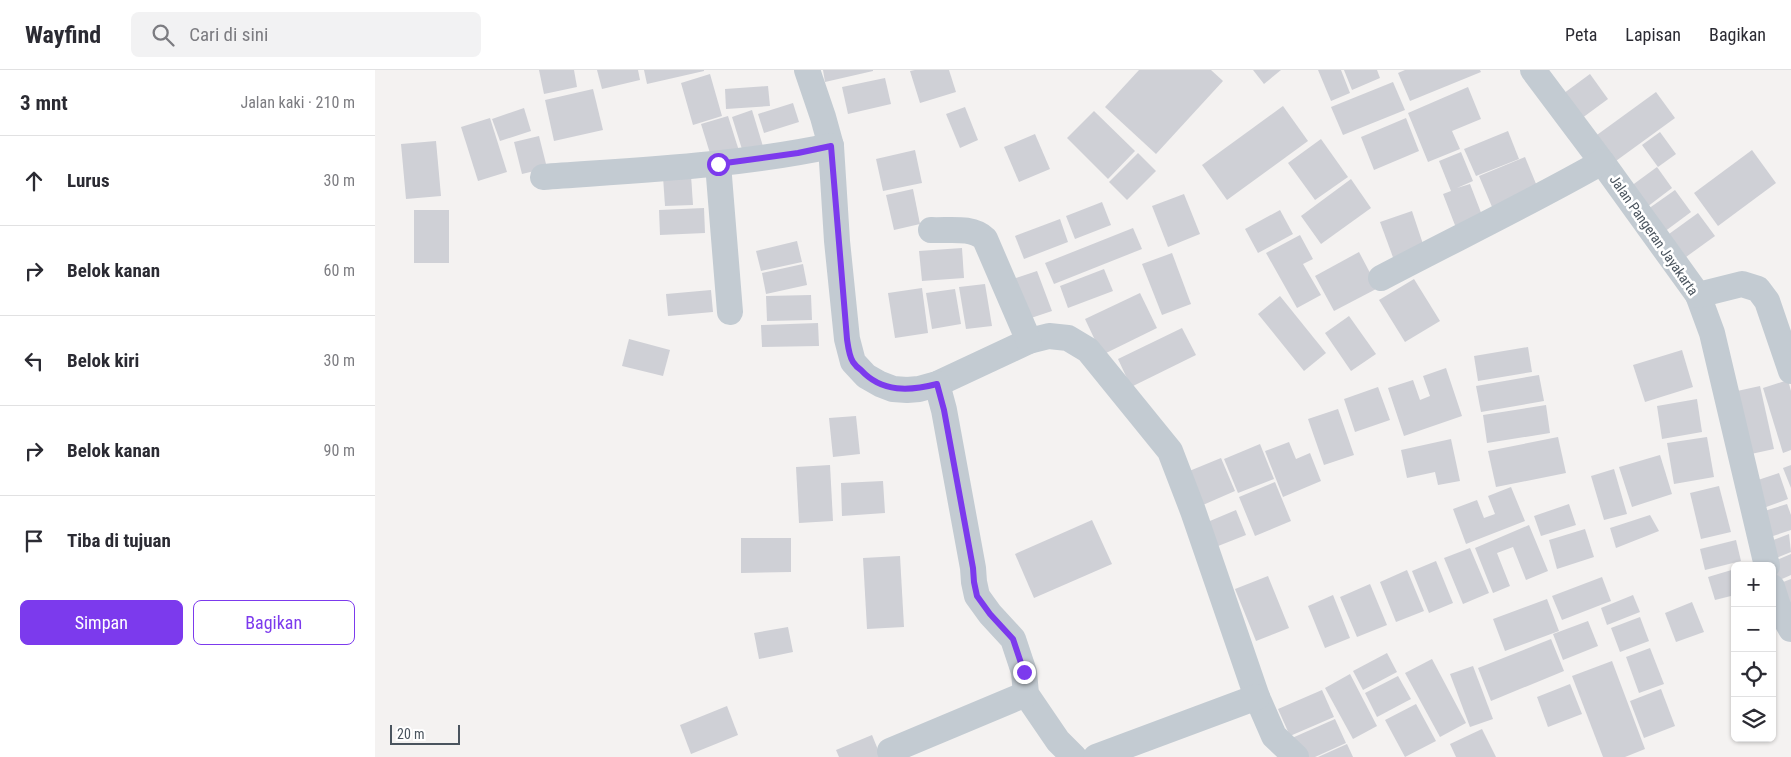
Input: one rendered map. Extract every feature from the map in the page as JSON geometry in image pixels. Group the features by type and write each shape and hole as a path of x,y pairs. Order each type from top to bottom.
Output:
{"street":[{"path":"807,70 831,146 847,339 853,362 866,376 880,384 893,388 919,389 937,384 1029,341 1049,336 1068,338 1088,350 1170,451 1193,511 1257,697 1274,736 1296,757"},
{"name":"Jalan Pangeran Jayakarta","path":"1533,70 1698,295 1712,333 1766,562"},
{"path":"543,176 718,164 798,153 831,146"},
{"path":"1381,278 1485,223 1539,198 1602,162"},
{"path":"718,164 731,312"},
{"path":"931,230 980,233 985,239 1029,341"},
{"path":"1698,295 1742,284 1758,289 1767,301 1791,371"},
{"path":"937,384 944,410 977,596 990,614 1013,639 1024,672 1026,694 1058,741 1074,757"},
{"path":"1776,600 1791,629"},
{"path":"891,751 1026,694"},
{"path":"1096,757 1257,697"}],"building":[{"path":"539,70 574,70 577,87 544,94"},
{"path":"597,70 638,70 640,80 602,89"},
{"path":"644,70 704,70 704,71 647,84"},
{"path":"823,70 873,70 873,71 825,82"},
{"path":"949,70 956,92 920,103 910,71"},
{"path":"1139,70 1211,70 1223,81 1156,154 1105,107"},
{"path":"1253,70 1281,70 1264,84"},
{"path":"1318,70 1341,70 1350,93 1331,101"},
{"path":"1344,70 1377,70 1380,78 1352,90"},
{"path":"1405,70 1480,70 1481,72 1410,101 1398,73"},
{"path":"710,74 722,116 693,125 681,83"},
{"path":"1590,74 1608,99 1574,124 1556,99"},
{"path":"885,78 891,104 848,114 842,87"},
{"path":"1393,82 1405,110 1343,135 1331,107"},
{"path":"768,86 770,106 726,109 725,89"},
{"path":"1468,87 1481,119 1452,131 1460,149 1428,162 1408,113"},
{"path":"593,89 603,130 554,141 545,100"},
{"path":"1656,92 1675,118 1609,166 1590,140"},
{"path":"793,103 799,122 764,133 758,114"},
{"path":"1283,106 1308,141 1227,200 1202,165"},
{"path":"965,107 978,140 960,148 946,114"},
{"path":"524,108 531,131 500,141 492,119"},
{"path":"752,110 765,153 745,159 732,117"},
{"path":"1094,111 1135,151 1108,179 1067,138"},
{"path":"728,116 740,154 713,163 701,124"},
{"path":"490,118 507,172 478,181 461,127"},
{"path":"1406,118 1419,151 1374,170 1361,137"},
{"path":"1508,131 1519,159 1476,176 1464,149"},
{"path":"1660,132 1676,154 1658,167 1642,145"},
{"path":"1035,134 1050,169 1019,182 1004,147"},
{"path":"539,136 547,168 522,174 514,142"},
{"path":"1321,139 1348,177 1315,200 1288,163"},
{"path":"436,141 441,196 406,199 401,144"},
{"path":"915,150 922,183 883,191 876,159"},
{"path":"1752,150 1776,183 1718,226 1694,193"},
{"path":"1461,152 1473,181 1457,188 1470,184 1485,223 1458,233 1443,194 1451,191 1439,161"},
{"path":"1138,153 1156,171 1127,200 1109,182"},
{"path":"1525,157 1541,196 1495,214 1479,176"},
{"path":"1657,167 1672,188 1643,210 1627,189"},
{"path":"691,175 693,205 665,206 663,177"},
{"path":"1351,179 1371,208 1321,244 1301,216"},
{"path":"913,189 920,224 894,230 886,195"},
{"path":"1675,190 1691,212 1664,232 1648,209"},
{"path":"1184,194 1200,234 1168,247 1152,206"},
{"path":"1102,202 1111,225 1075,239 1066,216"},
{"path":"704,208 705,233 660,235 659,210"},
{"path":"414,210 449,210 449,263 414,263"},
{"path":"1280,210 1293,234 1258,253 1245,229"},
{"path":"1412,211 1425,250 1394,260 1380,222"},
{"path":"1698,213 1715,236 1686,257 1669,234"},
{"path":"1060,219 1068,242 1024,259 1015,236"},
{"path":"1133,228 1142,249 1054,284 1045,263"},
{"path":"1300,235 1313,259 1303,264 1321,295 1297,308 1266,253"},
{"path":"797,241 802,262 761,271 756,251"},
{"path":"962,248 964,278 922,281 919,251"},
{"path":"1359,252 1378,288 1334,311 1315,276"},
{"path":"1172,253 1191,304 1162,315 1142,264"},
{"path":"803,264 807,285 766,294 762,273"},
{"path":"1104,269 1113,291 1068,308 1060,286"},
{"path":"1037,271 1052,311 1028,319 1013,279"},
{"path":"1414,279 1440,321 1405,342 1379,300"},
{"path":"985,284 992,326 966,329 959,287"},
{"path":"922,288 928,333 895,338 888,293"},
{"path":"955,289 961,324 932,329 926,293"},
{"path":"711,290 713,312 668,316 666,294"},
{"path":"1140,293 1157,328 1102,355 1085,319"},
{"path":"811,295 812,320 767,321 766,296"},
{"path":"1280,296 1326,353 1304,371 1258,314"},
{"path":"1349,316 1376,354 1351,371 1325,333"},
{"path":"818,323 819,346 762,347 761,325"},
{"path":"1182,328 1196,355 1131,387 1118,359"},
{"path":"629,339 670,350 663,376 622,366"},
{"path":"1528,347 1532,372 1478,381 1474,356"},
{"path":"1682,350 1693,387 1645,402 1633,365"},
{"path":"1446,368 1462,416 1404,436 1388,388 1413,380 1420,400 1430,396 1423,376"},
{"path":"1539,375 1544,401 1481,412 1476,386"},
{"path":"1788,380 1791,391 1791,450 1783,453 1763,388"},
{"path":"1760,386 1774,449 1742,456 1728,393"},
{"path":"1378,387 1390,420 1355,432 1344,399"},
{"path":"1697,399 1702,432 1662,439 1657,406"},
{"path":"1546,405 1550,433 1487,443 1483,415"},
{"path":"1338,409 1354,455 1324,465 1308,419"},
{"path":"856,416 860,454 833,457 829,418"},
{"path":"1558,437 1566,473 1496,487 1488,451"},
{"path":"1707,437 1714,477 1674,484 1667,443"},
{"path":"1451,439 1460,481 1438,485 1435,472 1407,478 1401,450"},
{"path":"1289,442 1296,459 1310,453 1321,481 1283,497 1265,451"},
{"path":"1260,444 1274,479 1238,493 1224,459"},
{"path":"1660,455 1672,494 1632,507 1619,467"},
{"path":"1221,458 1235,491 1196,508 1182,474"},
{"path":"830,465 833,521 799,523 796,467"},
{"path":"1791,465 1791,488 1783,468"},
{"path":"1614,469 1627,514 1604,520 1591,476"},
{"path":"1779,473 1788,499 1758,510 1749,483"},
{"path":"883,481 885,513 842,516 841,483"},
{"path":"1275,482 1291,521 1255,536 1239,497"},
{"path":"1719,486 1731,532 1701,539 1690,493"},
{"path":"1511,487 1525,521 1466,544 1453,509 1477,500 1484,518 1495,514 1488,496"},
{"path":"1569,504 1576,525 1541,536 1534,516"},
{"path":"1787,504 1791,515 1791,530 1764,539 1755,514"},
{"path":"1236,510 1246,535 1208,550 1198,526"},
{"path":"1650,515 1659,531 1616,548 1610,528"},
{"path":"1092,520 1112,564 1034,598 1015,554"},
{"path":"1529,525 1548,571 1526,580 1513,547 1497,553 1510,586 1493,593 1475,548"},
{"path":"1585,529 1594,557 1557,569 1549,540"},
{"path":"1789,534 1791,552 1771,560 1765,543"},
{"path":"741,538 791,538 791,572 741,573"},
{"path":"1736,540 1741,561 1705,570 1700,549"},
{"path":"1470,548 1489,593 1463,604 1444,558"},
{"path":"1791,554 1791,575 1776,582 1776,562 1772,562"},
{"path":"900,556 904,627 867,629 863,558"},
{"path":"1436,561 1453,603 1429,613 1412,571"},
{"path":"1407,570 1424,611 1396,622 1380,582"},
{"path":"1731,570 1731,596 1715,600 1708,577"},
{"path":"1268,576 1289,628 1256,641 1235,589"},
{"path":"1602,577 1611,601 1562,620 1552,596"},
{"path":"1791,579 1791,626 1776,588 1776,585"},
{"path":"1370,584 1387,625 1357,637 1340,597"},
{"path":"1333,595 1350,638 1325,648 1308,606"},
{"path":"1633,595 1640,612 1607,625 1601,608"},
{"path":"1547,599 1559,631 1505,651 1493,619"},
{"path":"1692,602 1704,632 1676,642 1665,613"},
{"path":"1640,617 1649,641 1620,652 1611,628"},
{"path":"1588,621 1598,646 1563,660 1553,634"},
{"path":"788,627 793,652 759,659 754,633"},
{"path":"1551,639 1564,671 1491,701 1478,668"},
{"path":"1650,648 1664,684 1639,693 1626,657"},
{"path":"1387,653 1397,672 1363,690 1353,671"},
{"path":"1432,659 1466,723 1440,737 1405,673"},
{"path":"1612,661 1645,749 1625,757 1603,757 1572,676"},
{"path":"1473,666 1493,719 1470,727 1450,674"},
{"path":"1350,674 1377,726 1353,739 1325,688"},
{"path":"1398,676 1411,699 1377,717 1365,693"},
{"path":"1570,684 1582,714 1548,727 1537,697"},
{"path":"1661,689 1675,726 1644,738 1630,701"},
{"path":"1322,690 1334,717 1290,736 1278,709"},
{"path":"1416,704 1436,741 1405,757 1385,720"},
{"path":"727,706 738,735 691,754 680,725"},
{"path":"1335,719 1346,743 1315,757 1301,757 1292,738"},
{"path":"1482,729 1496,757 1456,757 1450,744"},
{"path":"872,735 881,757 839,757 836,750"},
{"path":"1347,744 1353,757 1318,757"}],"route":[{"path":"718,164 798,153 831,146 837,241 847,339 853,362 866,376 880,384 893,388 919,389 937,384 944,410 977,596 990,614 1013,639 1024,672"}]}
